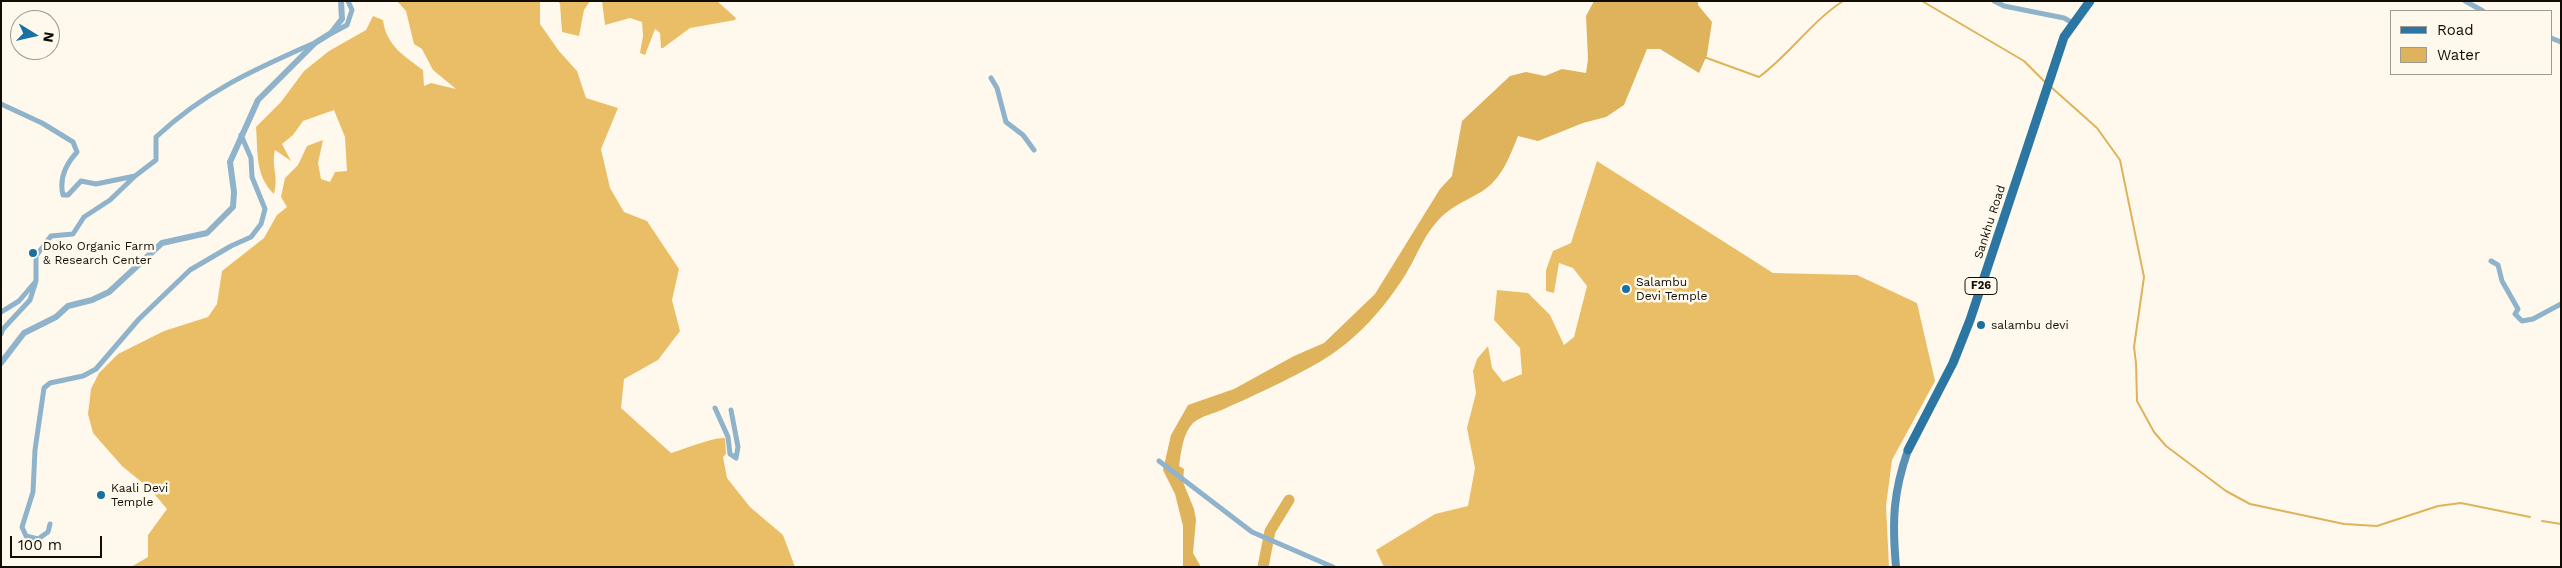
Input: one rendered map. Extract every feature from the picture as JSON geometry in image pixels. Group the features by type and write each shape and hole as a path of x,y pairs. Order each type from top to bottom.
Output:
{"main road":[{"name":"Sankhu Road","path":"1908,450 1957,354 1992,260 2064,37 2072,23 2086,10 2090,1"},
{"name":"F26","path":"1896,567 1893,527 1895,492 1908,450"}],"street":[{"path":"331,33 342,19 341,1"},
{"path":"1,334 3,329 30,300 36,281 36,256 46,241 52,236 73,234 84,217 110,200 135,176 156,160 156,137 209,94 264,65 315,43 347,26 352,10 348,1"},
{"path":"1994,1 2004,6 2064,18 2072,23"},
{"path":"2465,1 2481,10"},
{"path":"1,363 24,333 56,317 68,306 92,300 109,292 162,243 207,233 233,208 234,192 230,162 241,134 258,100 315,43"},
{"path":"991,78 997,88 1006,122 1023,135 1034,150"},
{"path":"1,104 42,123 73,142 77,152 68,162 60,186 63,195 68,195 81,181 96,184 135,176"},
{"path":"50,524 48,532 38,539 26,536 22,526 33,492 35,450 44,388 50,383 83,376 96,369 139,319 190,270 251,236 261,224 265,209 252,177 251,158 241,134"},
{"path":"2491,261 2498,265 2502,281 2518,309 2515,314 2522,321 2533,319 2561,304"},
{"path":"1,312 19,301 36,281"},
{"path":"715,408 728,437 730,454 736,458 738,447 732,410"},
{"path":"1159,461 1184,478 1222,511 1262,536 1332,567"}],"shaded area":[{"path":"397,1 540,1 540,24 559,51 577,71 586,98 618,108 601,149 610,188 624,212 647,221 679,269 672,300 680,331 658,360 624,379 621,408 671,453 706,441 725,438 726,454 723,457 727,478 750,507 783,535 795,567 131,567 148,557 148,535 167,509 150,489 122,466 93,433 88,414 91,389 99,373 118,354 164,331 208,317 217,304 222,271 264,238 277,215 287,207 281,197 285,178 298,165 307,146 323,140 318,163 321,179 330,182 335,172 347,171 345,137 334,110 303,121 293,135 282,144 291,161 275,150 276,182 274,194 263,179 260,171 256,127 281,102 304,71 329,51 366,30 373,16 383,20 388,36 397,49 423,70 424,86 431,83 456,89 433,70 422,49 414,44 406,11"},
{"path":"558,1 590,1 584,10 579,36 562,32 560,4"},
{"path":"602,1 717,1 736,18 735,20 690,28 663,48 661,48 660,33 655,29 645,55 640,53 643,36 642,22 630,18 605,25"},
{"path":"1597,161 1773,273 1857,275 1917,303 1935,381 1892,460 1886,506 1889,567 1384,567 1376,550 1435,514 1468,506 1475,468 1467,428 1476,393 1473,371 1477,359 1488,346 1492,368 1503,382 1522,374 1520,348 1494,320 1497,290 1528,293 1550,315 1564,345 1574,337 1587,286 1573,268 1559,263 1554,293 1546,291 1546,270 1553,251 1571,243"}],"water":[{"path":"1594,1 1698,1 1698,5 1712,22 1707,55 1699,73 1660,49 1647,49 1624,105 1606,117 1583,123 1538,141 1518,136 1500,174 1488,187 1440,218 1426,236 1408,270 1388,300 1370,322 1349,341 1326,358 1302,372 1193,423 1185,437 1179,466 1184,469 1183,482 1194,509 1196,520 1193,553 1201,567 1183,567 1183,526 1175,494 1163,470 1171,435 1188,405 1234,389 1294,356 1324,343 1375,294 1440,189 1452,176 1462,121 1510,76 1526,72 1545,76 1562,69 1586,73 1588,59 1586,16"}],"waterway":[{"path":"1704,57 1759,77 1831,9 1843,1"},
{"path":"1922,1 2024,61 2045,82"},
{"path":"2051,87 2097,128 2120,160 2144,277 2134,347 2137,401 2154,432 2166,446 2226,491 2250,504 2344,524 2377,526 2438,506 2461,503 2530,517"},
{"path":"1263,567 1270,531 1289,500"},
{"path":"2542,521 2561,524"}],"place":[{"name":"Doko Organic Farm & Research Center","path":"33,253"},
{"name":"Salambu Devi Temple","path":"1626,289"},
{"name":"salambu devi","path":"1981,325"},
{"name":"Kaali Devi Temple","path":"101,495"}]}
